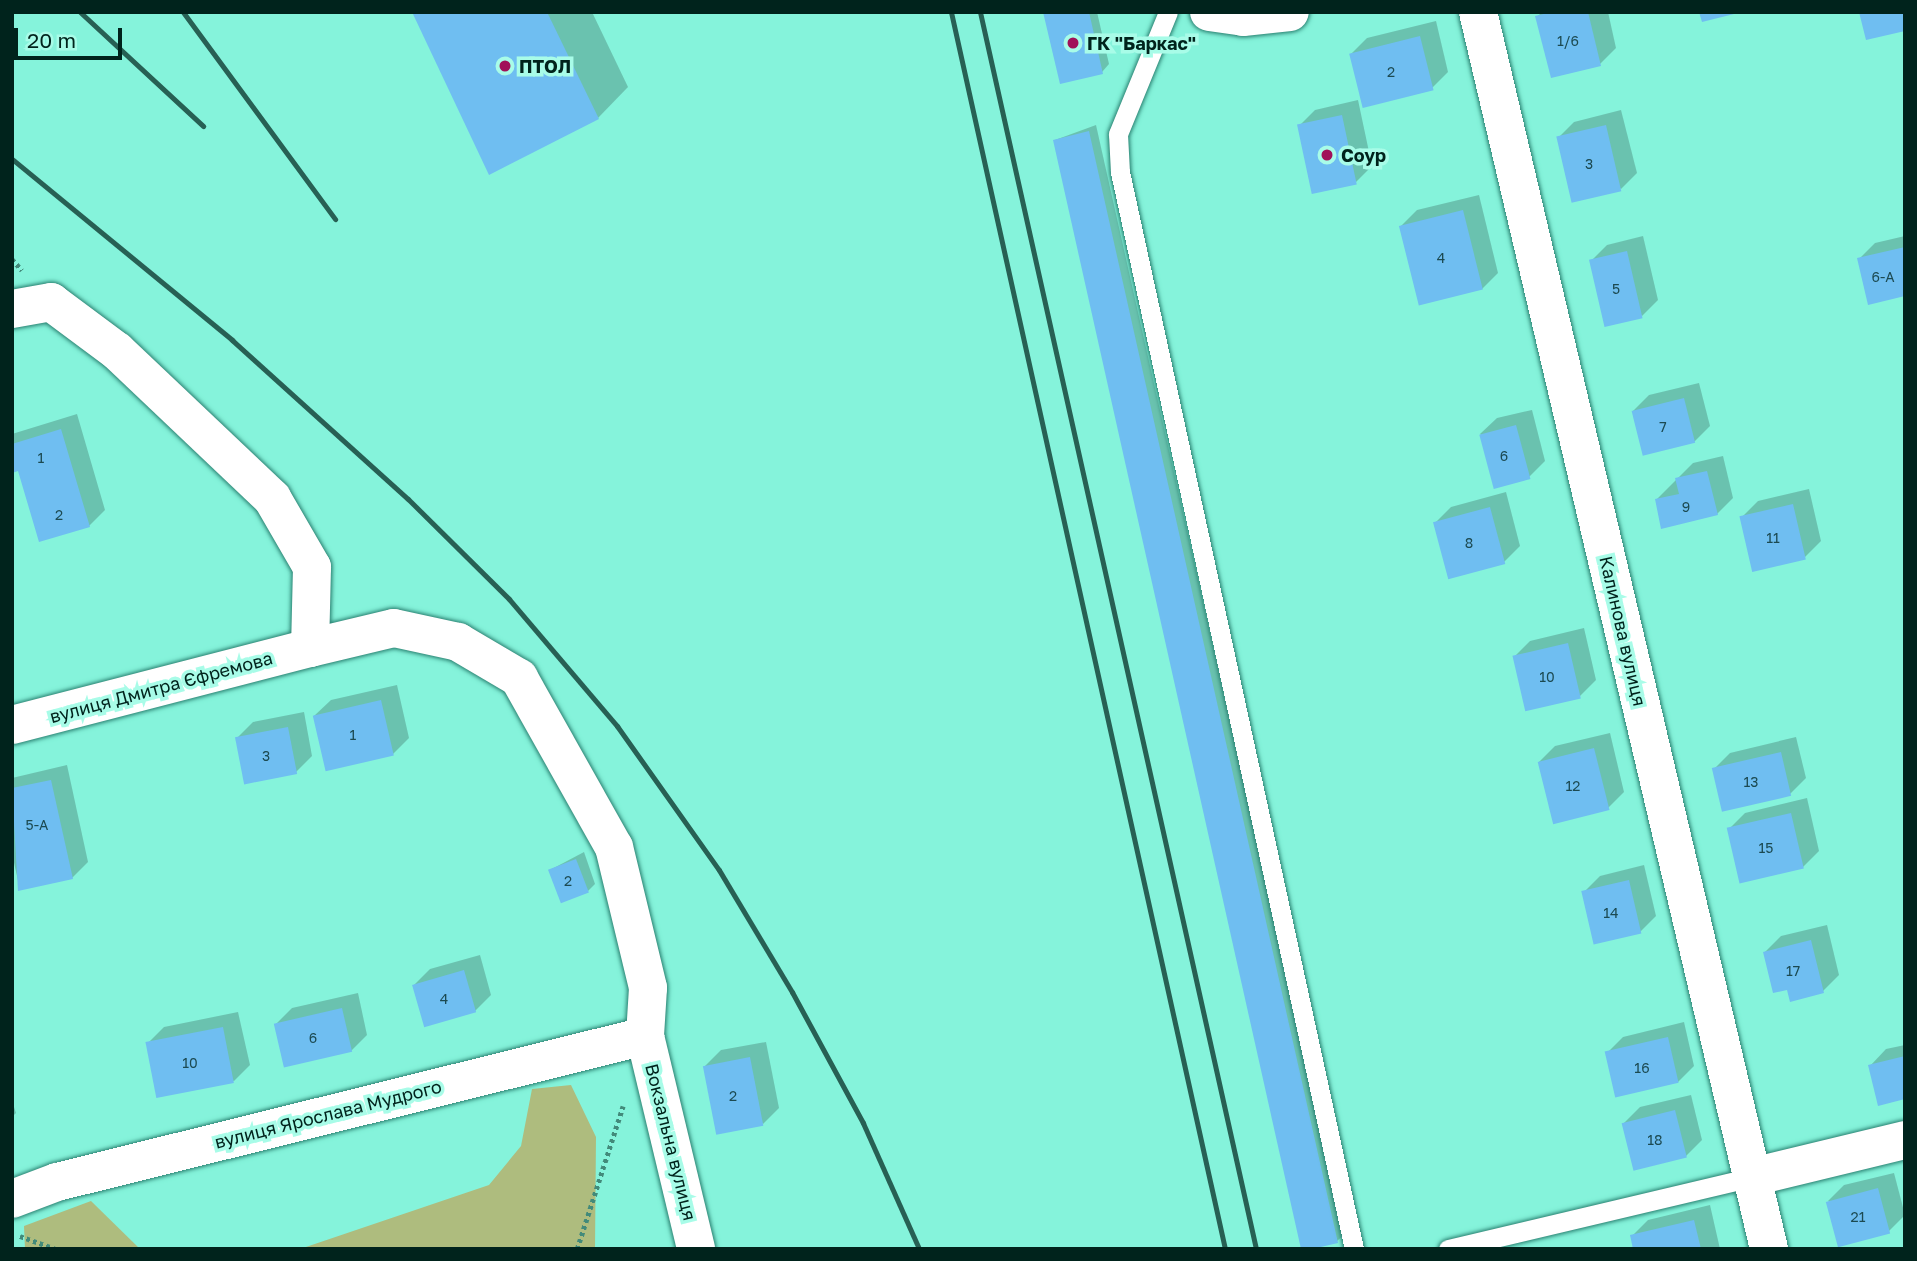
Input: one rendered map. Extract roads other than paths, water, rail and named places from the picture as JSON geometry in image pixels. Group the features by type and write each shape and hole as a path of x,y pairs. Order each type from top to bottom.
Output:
{"street":[{"path":"1209,12 1244,17 1290,12"},
{"name":"Калинова вулиця","path":"1478,12 1769,1249"},
{"path":"12,309 51,302 117,351 272,498 312,567 310,648"},
{"name":"вулиця Дмитра Єфремова","path":"12,725 394,628 458,642 519,678 614,847 648,988 645,1036"},
{"name":"вулиця Ярослава Мудрого","path":"12,1199 84,1175 645,1036"},
{"name":"Вокзальна вулиця","path":"645,1036 696,1249"},
{"path":"1752,1177 1905,1140"}],"lane":[{"path":"1168,12 1118,134 1121,172 1354,1249"},
{"path":"1448,1249 1752,1177"}],"railway":[{"path":"80,12 203,126"},
{"path":"183,12 335,219"},
{"path":"951,12 1225,1249"},
{"path":"980,12 1256,1249"},
{"path":"12,159 232,340 408,499 509,599 617,726 719,870 792,992 863,1123 919,1249"}],"place":[{"name":"ГК \"Баркас\"","path":"1073,43"},
{"name":"ПТОЛ","path":"505,66"},
{"name":"Соур","path":"1327,155"}]}
